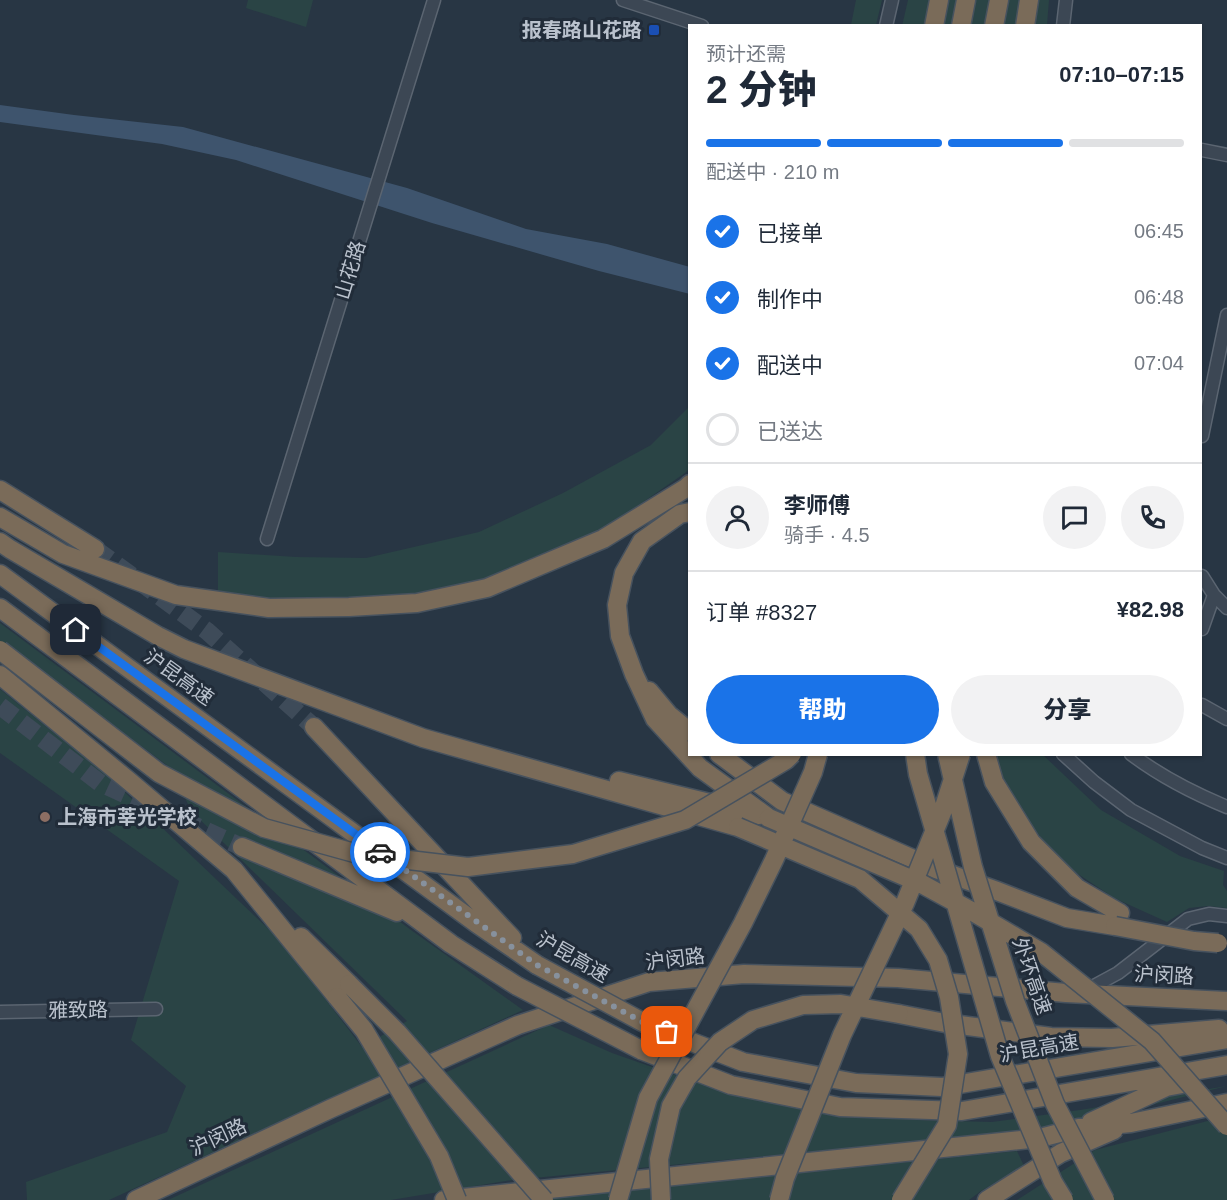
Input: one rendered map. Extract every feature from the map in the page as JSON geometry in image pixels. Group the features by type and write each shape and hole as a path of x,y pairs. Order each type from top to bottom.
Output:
{"highway":[{"path":"934,24 939,0"},
{"path":"961,24 966,0"},
{"path":"1024,24 1029,0"},
{"path":"0,518 63,555 176,595 269,608 349,607 417,603 487,588 603,539 688,486"},
{"path":"0,490 95,549"},
{"path":"688,512 680,514 642,541 624,573 617,605 621,636 634,674 655,719 688,755"},
{"path":"0,542 184,649 423,738 738,827 860,879 919,929 938,960 949,998 958,1054 947,1125 901,1200"},
{"name":"沪昆高速","path":"0,574 537,965 648,1025 743,1062 856,1083 942,1087 1222,1033"},
{"path":"0,608 451,944 517,986 641,1050 731,1085 840,1107 962,1111 1227,1065"},
{"path":"0,650 159,772 264,828 358,854 468,867 573,854 685,820 790,756"},
{"path":"634,674 669,715 688,730"},
{"path":"0,675 234,870 343,991 398,1032 544,1200"},
{"path":"314,727 537,965"},
{"path":"423,738 599,776 769,818 920,883 1041,952 1152,1041 1227,1126"},
{"path":"689,756 700,768 769,818"},
{"path":"722,756 782,801 936,869 1067,918 1222,944"},
{"path":"618,1200 648,1098 774,860 813,772 817,756"},
{"path":"915,756 918,774 1000,1056 1059,1200"},
{"name":"外环高速","path":"947,756 973,867 1015,1001 1055,1104 1106,1200"},
{"path":"779,1200 785,1178 842,1035 905,903 931,841 960,756"},
{"path":"987,756 994,782 1031,842 1077,888 1142,924 1222,944"},
{"path":"242,847 424,924"},
{"name":"沪闵路","path":"136,1200 340,1104 518,1025 649,982 744,974 898,978 1080,993 1227,1001"},
{"path":"343,991 439,1156 457,1200"},
{"path":"661,1200 659,1159 671,1106 687,1078 720,1042 753,1020 803,1005 841,1004 945,1023 1051,1037 1112,1038 1222,1033"},
{"path":"1079,1128 1167,1087 1227,1074"},
{"path":"444,1200 1040,1138 1079,1128 1131,1123 1227,1102"},
{"path":"987,1200 1061,1153 1131,1123"},
{"path":"1053,1182 1064,1200"}],"street":[{"name":"山花路","path":"267,539 434,0"},
{"path":"622,0 696,24"},
{"path":"886,24 892,0"},
{"path":"1063,24 1066,0"},
{"path":"1202,150 1227,155"},
{"path":"1202,436 1227,315"},
{"path":"1202,576 1214,595 1227,608"},
{"path":"1202,629 1214,595"},
{"path":"1202,705 1227,719"},
{"path":"1065,756 1094,782 1131,810 1202,848 1227,858"},
{"path":"1134,756 1148,767 1205,798 1227,807"},
{"path":"1080,993 1118,973 1188,919 1209,914 1227,916"},
{"name":"雅致路","path":"0,1012 156,1009"}],"green space":[{"path":"248,0 313,0 306,27 246,8"},
{"path":"856,0 882,0 876,24 851,24"},
{"path":"908,0 1049,0 1047,24 902,24"},
{"path":"688,408 688,470 685,473 610,525 543,558 475,583 395,600 314,602 218,593 218,552 296,557 366,558 479,532 563,493 651,445"},
{"path":"0,623 411,930 523,1010 109,1200 27,1200 26,1182 167,1132 186,1086 131,1040 179,881 0,753 0,689 112,780 281,941 362,1047 407,1021 191,811 172,769 0,641"},
{"path":"991,756 1044,756 1101,810 1180,856 1224,871 1223,885 1227,891 1227,908 1208,906 1189,908 1167,922 1114,898 1060,862 1015,804"},
{"path":"549,1025 612,1053 695,1082 821,1113 917,1120 992,1122 1227,1086 1096,1119 1009,1133 512,1180 391,1200 168,1200"},
{"path":"1227,1116 1227,1200 1017,1200 1095,1150"},
{"path":"1017,1151 1024,1166 969,1200 530,1200"}],"water":[{"path":"0,105 183,127 407,188 526,229 607,244 688,266 688,293 599,271 432,223 236,160 162,144 0,122"}],"tunnel":[{"path":"95,549 207,631 314,727"},
{"path":"0,706 100,783 242,847"}],"way so far":[{"path":"380,852 537,965 648,1025 667,1032"}],"place":[{"name":"报春路山花路","path":"654,30"},
{"name":"上海市莘光学校","path":"45,817"}],"route":[{"path":"76,630 380,852"}]}
